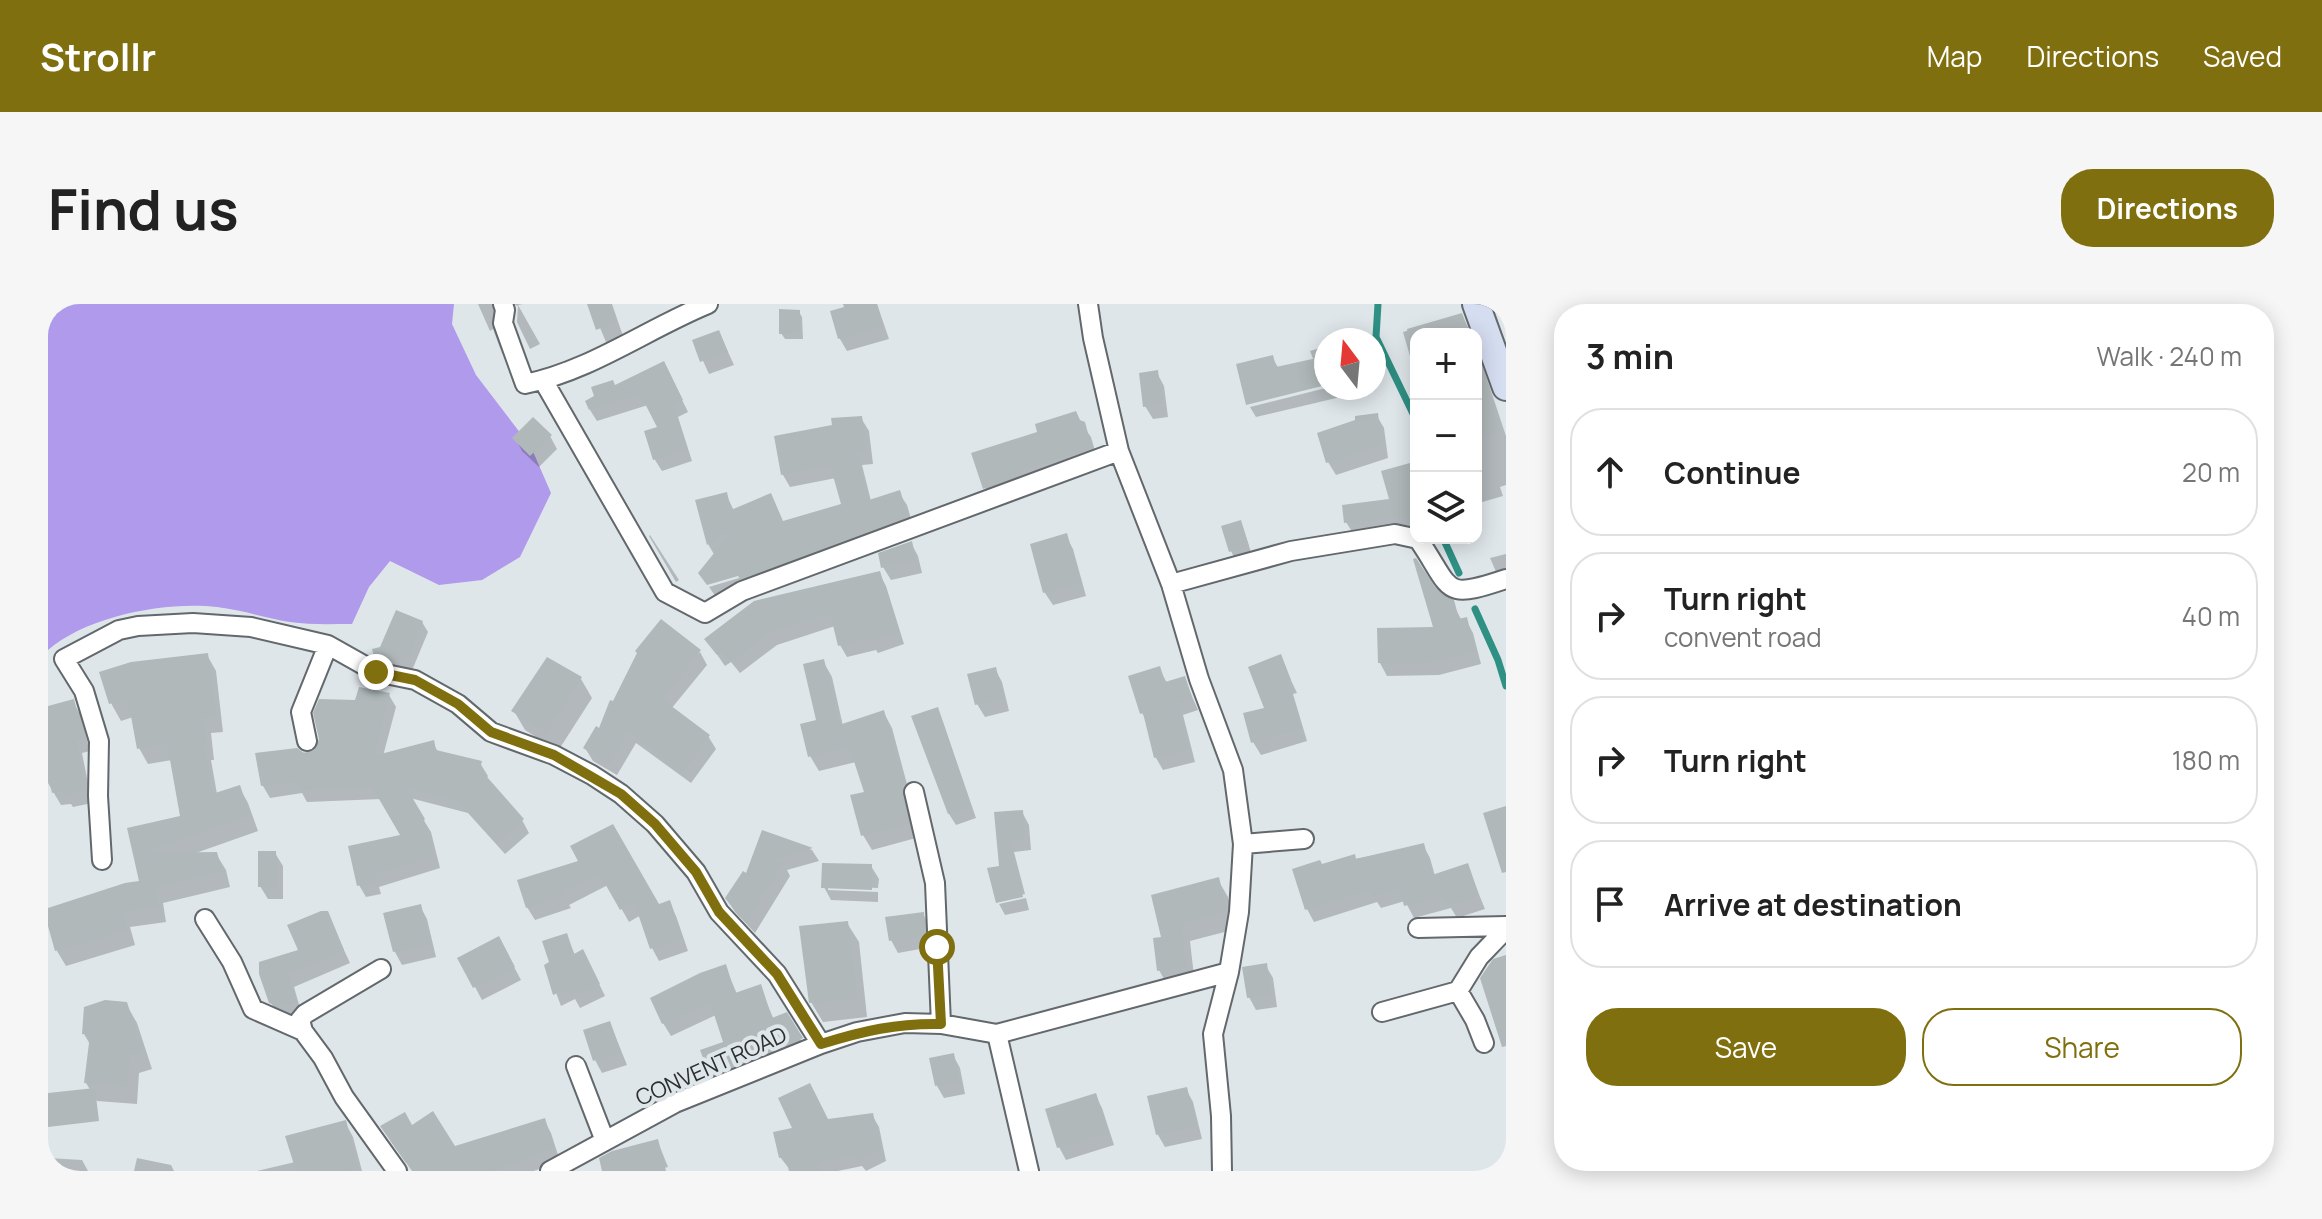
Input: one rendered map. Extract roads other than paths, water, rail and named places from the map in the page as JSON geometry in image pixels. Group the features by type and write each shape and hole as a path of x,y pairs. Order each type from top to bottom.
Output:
{"main road":[{"path":"1476,304 1505,385"}],"street":[{"path":"503,304 503,323 525,384 572,369 673,318 708,304"},
{"path":"1088,304 1119,451 1171,584 1199,679 1233,770 1243,844 1239,912 1229,972 1213,1034 1221,1116 1222,1171"},
{"path":"543,380 665,592 705,613 742,591 1119,451"},
{"path":"1171,584 1291,551 1395,534 1418,539 1445,582 1456,590 1471,591 1506,579"},
{"path":"102,860 99,741 84,691 64,659 119,630 193,623 251,627 328,645 376,672 415,680 458,704 491,732 554,755 621,794 655,824 696,872 719,912 777,974 821,1044"},
{"path":"307,741 301,712 328,645"},
{"path":"914,792 935,883 941,1024"},
{"path":"1243,844 1304,839"},
{"path":"205,919 232,962 253,1009 303,1031"},
{"path":"1418,928 1506,927"},
{"path":"1382,1012 1458,991 1479,957 1506,927"},
{"path":"381,969 305,1014 300,1020 303,1031 323,1058 344,1097 397,1171"},
{"path":"1029,1171 997,1034 1229,972"},
{"path":"1458,991 1484,1043"},
{"name":"CONVENT ROAD","path":"550,1171 675,1103 857,1032 905,1023 941,1024 997,1034"},
{"path":"576,1066 605,1141"}],"waterway":[{"path":"1378,304 1376,337 1410,408"},
{"path":"1446,544 1459,573"},
{"path":"1475,609 1506,686"}]}
